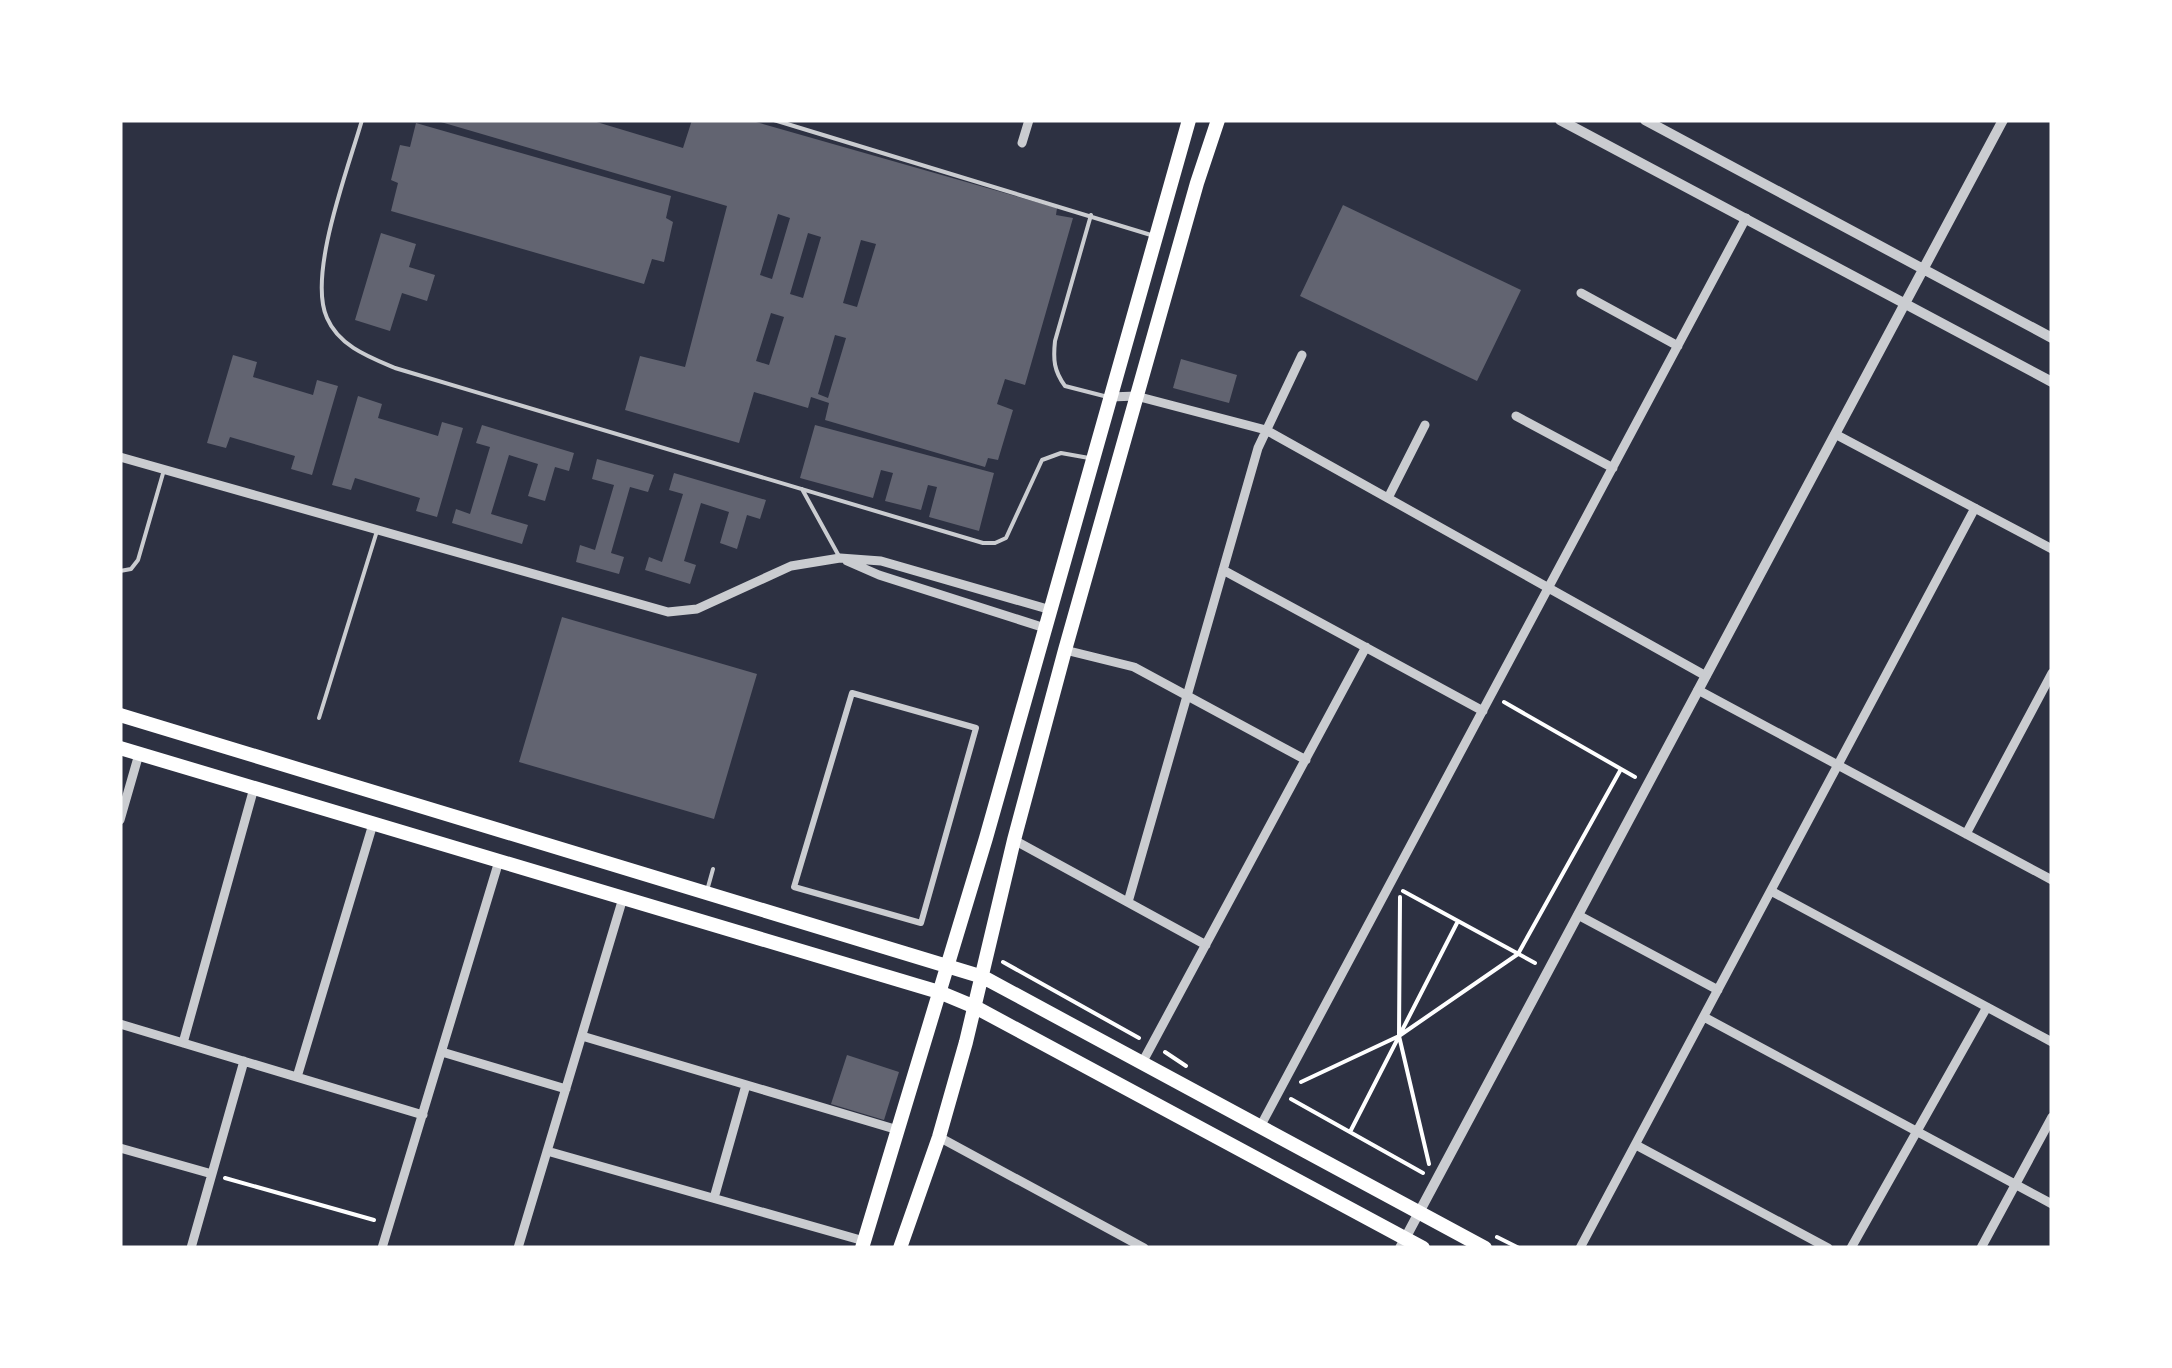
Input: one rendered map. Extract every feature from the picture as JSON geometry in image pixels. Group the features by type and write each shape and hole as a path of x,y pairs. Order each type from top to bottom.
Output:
{"main road":[{"path":"863,1244 1051,610 1189,120"},
{"path":"905,1246 975,1007 1014,840 1065,650 1178,246 1218,120"},
{"path":"120,715 983,976 1484,1248"},
{"path":"120,748 938,992 975,1007 1403,1243 1423,1248"}],"street":[{"path":"1022,142 1029,120"},
{"path":"1560,120 2052,382"},
{"path":"1644,120 2052,338"},
{"path":"1403,1243 2003,120"},
{"path":"1260,1127 1746,218"},
{"path":"1581,293 1678,346"},
{"path":"1128,902 1266,430 1302,356"},
{"path":"1111,397 1136,396 1266,430 1706,676"},
{"path":"1516,416 1612,468"},
{"path":"1388,498 1426,425"},
{"path":"1835,434 2052,549"},
{"path":"120,457 668,612 697,609 790,566 840,558 881,560 1051,610"},
{"path":"1580,1248 1976,508"},
{"path":"840,558 878,576 1045,628"},
{"path":"1223,570 1482,710"},
{"path":"1142,1063 1366,647"},
{"path":"1065,650 1125,662 1306,760"},
{"path":"1966,834 2052,673"},
{"path":"1698,690 2052,880"},
{"path":"852,693 976,728 921,923 794,887 852,693"},
{"path":"120,820 139,754"},
{"path":"183,1043 254,788"},
{"path":"297,1078 373,824"},
{"path":"1014,840 1206,945"},
{"path":"382,1248 499,861"},
{"path":"1771,891 2052,1042"},
{"path":"518,1248 623,898"},
{"path":"1578,915 1718,990"},
{"path":"1851,1248 1987,1007"},
{"path":"1704,1017 2052,1204"},
{"path":"120,1024 423,1116"},
{"path":"582,1036 898,1130"},
{"path":"442,1052 566,1088"},
{"path":"191,1248 244,1061"},
{"path":"714,1198 746,1085"},
{"path":"1981,1248 2052,1117"},
{"path":"940,1137 1144,1248"},
{"path":"1636,1144 1828,1248"},
{"path":"120,1148 212,1174"},
{"path":"547,1151 863,1244"}],"lane":[{"path":"362,120 320,284 326,318 360,354 395,368 982,542 995,543 1006,538 1042,460 1061,452 1093,459"},
{"path":"774,120 1091,215 1178,246"},
{"path":"1091,215 1054,341 1053,360 1056,374 1065,386 1111,397"},
{"path":"120,571 131,569 138,560 164,470"},
{"path":"802,489 840,558"},
{"path":"319,718 378,530"},
{"path":"707,892 713,869"}],"path":[{"path":"1492,694 1648,784"},
{"path":"1278,1092 1399,1036 1518,954 1621,770"},
{"path":"1278,1092 1432,1178 1399,1036 1400,890 1548,970"},
{"path":"1350,1132 1458,921"},
{"path":"212,1174 388,1224"}],"building":[{"path":"434,120 590,120 683,148 692,120 749,120 1057,208 1056,215 1073,218 1025,385 1005,379 997,404 1013,410 998,460 988,458 985,467 825,420 829,403 811,397 808,408 754,392 739,443 625,410 640,356 685,367 727,206","holes":["778,214 790,218 772,279 760,275","808,233 821,237 803,298 790,294","861,240 876,244 857,307 843,303","771,313 784,317 769,365 756,361","835,335 846,338 828,398 818,394"]},
{"path":"416,123 671,196 666,218 673,222 664,262 652,259 644,284 391,211 398,183 391,180 400,145 410,147"},
{"path":"1343,205 1521,290 1477,381 1300,296"},
{"path":"381,233 416,244 409,267 435,275 427,301 402,293 390,331 355,320"},
{"path":"233,355 257,362 253,377 313,395 317,380 338,386 312,475 291,469 295,456 230,437 226,448 207,443"},
{"path":"1181,359 1237,375 1229,403 1173,388"},
{"path":"358,396 382,404 378,418 438,436 442,422 463,428 437,517 416,511 420,498 355,478 351,490 332,485"},
{"path":"482,425 574,453 569,471 555,467 545,501 528,496 538,464 509,455 491,514 528,525 522,544 452,523 456,509 470,514 490,447 476,443"},
{"path":"815,425 994,473 979,531 929,517 937,487 928,485 921,510 885,501 893,473 881,470 873,498 800,478"},
{"path":"597,459 654,475 648,492 630,487 611,553 624,557 619,574 576,562 580,545 595,550 614,485 592,479"},
{"path":"674,473 766,500 760,519 747,515 737,549 720,543 729,512 701,503 684,561 696,565 690,584 645,570 649,557 662,562 683,494 669,490"},
{"path":"562,617 757,674 714,819 519,762"},
{"path":"847,1055 899,1072 884,1120 831,1104"}]}
